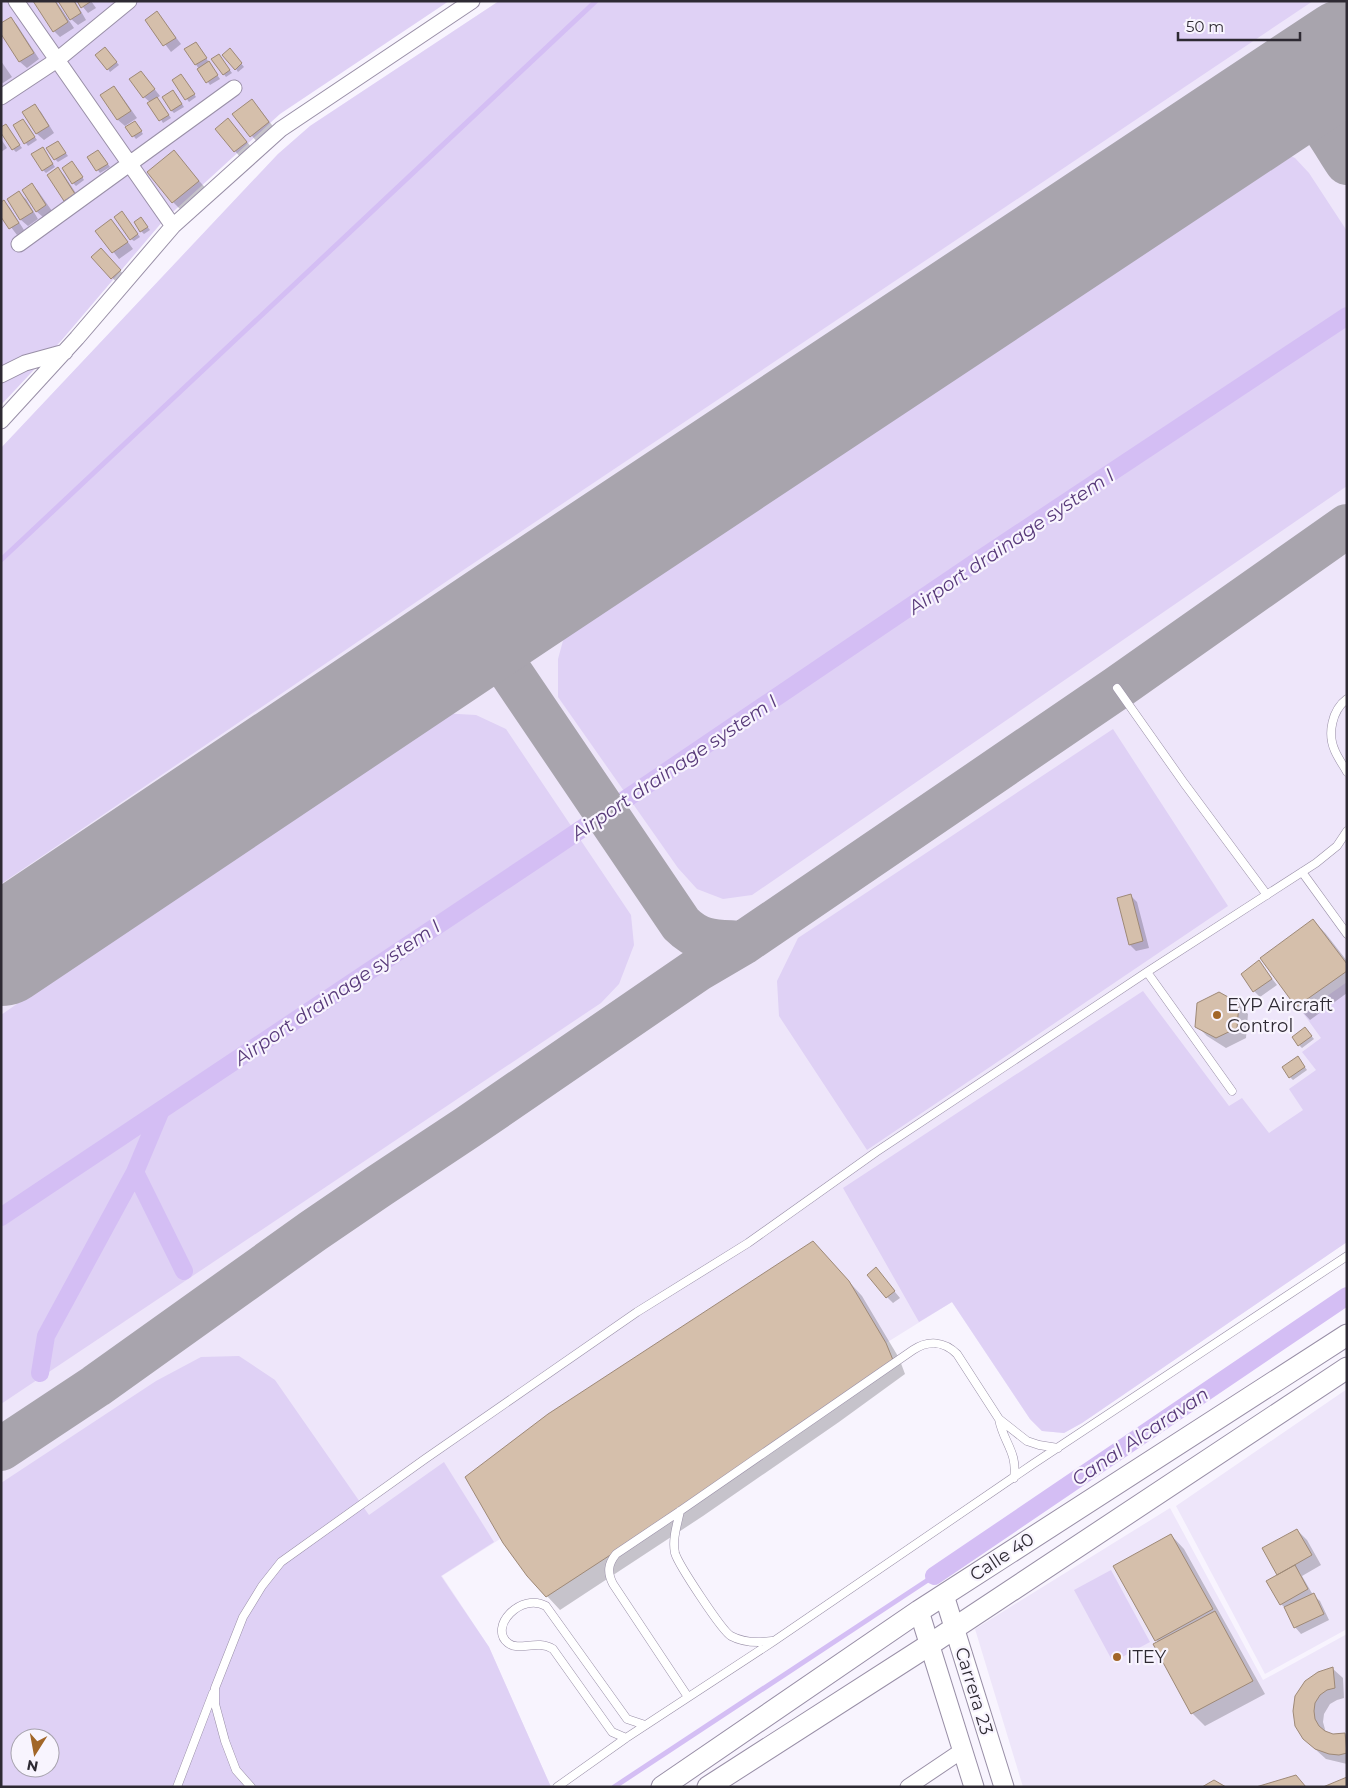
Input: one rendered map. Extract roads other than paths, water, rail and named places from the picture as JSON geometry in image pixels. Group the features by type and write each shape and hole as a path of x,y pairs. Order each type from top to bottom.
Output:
{"main road":[{"name":"Calle 40","path":"662,1787 919,1611 1347,1334"},
{"name":"Calle 40","path":"708,1787 929,1645 1347,1368"}],"street":[{"path":"16,1 173,226"},
{"path":"1,97 57,60 130,1"},
{"path":"1,421 65,352 173,226 281,128 472,1"},
{"path":"19,244 234,88"},
{"path":"1,375 25,363 65,352"},
{"name":"Carrera 23","path":"944,1595 1004,1787"},
{"name":"Carrera 23","path":"919,1611 974,1787"},
{"path":"908,1787 963,1750"}],"lane":[{"path":"1117,688 1267,895"},
{"path":"1347,699 1341,703 1335,715 1331,737 1334,750 1347,772"},
{"path":"177,1787 244,1617 262,1586 281,1562 637,1312 748,1243 876,1152 1147,972 1302,872 1337,846 1347,832"},
{"path":"1302,872 1347,934"},
{"path":"1147,972 1232,1091"},
{"path":"557,1787 645,1725 774,1641 1058,1448 1347,1256"},
{"path":"688,1697 613,1584 609,1568 611,1560 616,1554 680,1512 919,1346 937,1343 952,1349 958,1354 999,1419 1027,1441 1058,1448"},
{"path":"999,1419 1001,1430 1015,1460 1014,1478"},
{"path":"680,1512 674,1544 678,1561 721,1625 729,1635 736,1638 754,1643 774,1641"},
{"path":"626,1738 612,1732 553,1649 541,1644 515,1646 506,1642 502,1634 502,1626 509,1614 526,1602 534,1601 546,1606 627,1719 645,1725"},
{"path":"215,1688 215,1704 225,1741 236,1770 251,1787"}],"waterway":[{"path":"1,560 596,1"},
{"name":"Airport drainage system I","path":"1,1217 546,853 973,564 1347,316"},
{"path":"161,1110 135,1172 184,1271"},
{"path":"40,1373 46,1336 135,1172"},
{"name":"Canal Alcaravan","path":"934,1576 1347,1296"},
{"path":"614,1787 934,1576"}],"place":[{"name":"EYP Aircraft Control","path":"1217,1015"},
{"name":"ITEY","path":"1117,1657"}]}
